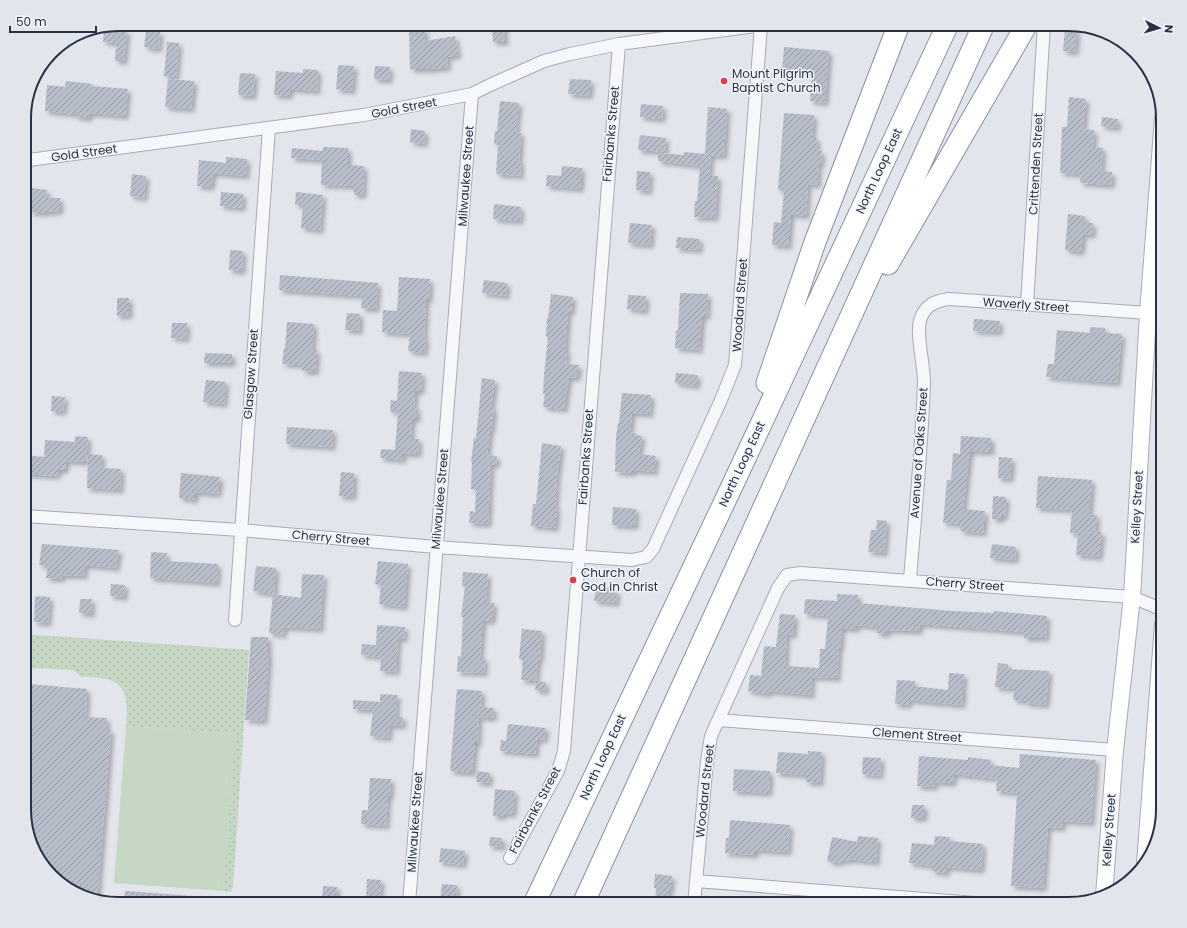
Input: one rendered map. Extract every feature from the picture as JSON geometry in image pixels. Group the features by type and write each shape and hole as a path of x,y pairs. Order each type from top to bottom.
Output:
{"highway":[{"path":"733,484 815,242 896,31"},
{"path":"586,897 981,31"},
{"path":"826,372 1023,31"},
{"name":"North Loop East","path":"537,897 944,33"}],"main road":[{"name":"Kelley Street","path":"1105,889 1115,750 1132,597 1148,313 1156,209"},
{"path":"1146,851 1156,717"}],"street":[{"name":"Gold Street","path":"31,160 364,115 472,94 490,84 544,61 570,54 619,44 720,31"},
{"name":"Woodard Street","path":"638,559 646,557 653,549 721,400 735,365 765,31"},
{"name":"Crittenden Street","path":"1027,305 1044,31"},
{"name":"Fairbanks Street","path":"510,858 558,772 564,751 580,557 591,384 619,44"},
{"name":"Milwaukee Street","path":"410,897 472,94"},
{"name":"Glasgow Street","path":"235,620 268,128"},
{"name":"Waverly Street","path":"919,326 922,313 930,305 938,300 949,299 1148,313"},
{"name":"Avenue of Oaks Street","path":"910,580 924,380 919,326"},
{"name":"Cherry Street","path":"31,516 240,530 436,547 580,557 632,560 638,559"},
{"name":"Cherry Street","path":"775,596 778,588 787,575 800,573 1132,597 1156,607"},
{"name":"Woodard Street","path":"695,897 707,761 711,736 775,596"},
{"name":"Clement Street","path":"719,720 1115,750"},
{"path":"696,881 899,897"}],"green space":[{"path":"31,634 249,650 233,887 231,892 223,891 235,734 126,726 127,711 125,697 119,686 106,679 81,677 74,670 31,668"},
{"path":"126,726 235,734 223,891 114,883"}],"building":[{"path":"127,31 124,61 115,61 116,43 103,42 104,33"},
{"path":"146,31 160,32 159,49 144,47"},
{"path":"409,31 425,31 425,41 455,36 458,55 447,57 448,67 433,69 410,69"},
{"path":"492,31 504,31 505,42 493,42"},
{"path":"1065,31 1077,31 1075,52 1063,51"},
{"path":"167,42 179,43 176,77 164,76"},
{"path":"784,47 829,51 825,103 810,101 812,74 782,71"},
{"path":"338,65 354,66 352,91 336,89"},
{"path":"375,66 390,67 389,80 374,79"},
{"path":"303,69 318,70 317,91 290,89 289,96 274,95 276,71 303,73"},
{"path":"240,73 255,74 253,96 238,95"},
{"path":"168,79 194,81 191,109 165,107"},
{"path":"570,79 591,80 589,96 568,94"},
{"path":"66,81 92,84 92,86 128,89 125,116 90,113 89,118 76,117 76,114 45,111 47,85 65,87"},
{"path":"1069,97 1086,99 1083,129 1094,130 1093,147 1103,148 1101,171 1112,172 1111,185 1080,183 1081,174 1060,173 1062,127 1067,127"},
{"path":"500,101 519,103 516,132 521,133 519,162 521,162 520,176 496,174 498,145 494,144"},
{"path":"641,104 663,106 662,119 640,117"},
{"path":"708,107 727,109 724,156 711,155 709,176 718,176 715,218 694,217 700,166 658,161 658,153 684,155 684,152 705,154"},
{"path":"784,113 814,115 812,138 817,138 816,151 822,151 821,163 819,163 817,185 808,184 806,216 791,214 788,246 772,245 774,222 781,223 784,191 778,190"},
{"path":"1102,117 1118,119 1117,128 1101,126"},
{"path":"411,129 425,131 424,144 410,142"},
{"path":"640,135 666,138 665,152 638,150"},
{"path":"323,147 348,148 348,165 364,166 363,195 354,195 354,186 321,185 322,160 291,158 292,148 323,151"},
{"path":"226,157 247,159 246,176 213,173 211,187 197,186 199,160 226,163"},
{"path":"562,166 582,168 580,189 546,186 547,175 561,176"},
{"path":"637,171 650,172 649,191 636,190"},
{"path":"132,174 146,176 144,198 130,196"},
{"path":"32,188 47,190 46,198 60,198 60,211 45,213 31,212"},
{"path":"221,192 243,194 242,208 220,206"},
{"path":"296,192 323,195 320,230 301,228 303,205 295,205"},
{"path":"494,204 521,207 520,221 493,219"},
{"path":"1068,214 1085,216 1084,222 1093,223 1092,235 1083,234 1081,252 1065,250"},
{"path":"630,223 652,225 650,245 628,243"},
{"path":"677,237 700,239 699,250 676,248"},
{"path":"230,250 243,251 242,271 229,270"},
{"path":"280,275 378,283 376,309 361,308 362,296 279,290"},
{"path":"399,277 430,279 429,299 426,299 424,339 426,339 424,353 408,351 410,334 382,332 383,310 397,311"},
{"path":"484,280 507,283 506,296 482,293"},
{"path":"680,293 708,294 707,316 702,316 699,350 675,348 676,330 678,331"},
{"path":"551,294 573,297 571,312 568,312 565,351 567,351 566,364 579,365 577,378 569,377 564,409 543,407 545,394 543,394 544,375 548,337 546,337 547,318"},
{"path":"628,295 646,296 645,311 627,309"},
{"path":"117,298 129,298 129,315 117,316"},
{"path":"347,313 360,314 359,331 345,330"},
{"path":"974,319 1000,321 999,332 973,331"},
{"path":"287,322 314,324 312,350 317,350 315,372 302,371 303,365 282,364"},
{"path":"172,323 187,323 186,339 171,338"},
{"path":"1090,327 1105,328 1105,333 1122,334 1117,383 1046,377 1048,364 1054,364 1057,330 1090,333"},
{"path":"205,353 232,354 232,363 204,363"},
{"path":"399,371 422,373 421,391 415,391 414,408 417,408 417,419 412,419 411,438 419,439 418,454 403,453 403,460 380,458 381,449 395,450 398,412 390,412 391,400 397,401"},
{"path":"676,373 698,375 696,386 675,383"},
{"path":"482,378 495,380 491,408 494,408 487,455 497,456 496,465 491,464 488,524 469,523 470,511 475,512 476,490 471,489 471,462 474,438 476,438"},
{"path":"206,380 226,382 224,404 203,402"},
{"path":"622,393 651,395 650,414 632,413 630,432 635,433 635,435 642,436 639,454 656,456 654,472 633,470 633,473 615,472 616,437"},
{"path":"52,396 65,397 63,412 51,411"},
{"path":"287,427 333,430 332,447 286,444"},
{"path":"75,436 88,437 86,462 66,461 65,470 58,470 57,476 31,474 31,456 44,457 45,440 75,442"},
{"path":"961,436 991,438 991,452 970,451 963,509 985,511 983,533 960,531 961,524 943,523 947,480 951,480 953,453 960,454"},
{"path":"542,443 561,446 557,477 555,528 531,526 533,504 536,504"},
{"path":"88,454 102,455 101,468 121,469 120,490 87,488"},
{"path":"999,457 1012,458 1010,479 998,478"},
{"path":"341,472 354,473 353,497 339,496"},
{"path":"181,473 220,477 218,494 195,492 195,500 179,498"},
{"path":"1038,476 1092,480 1089,514 1097,515 1095,532 1102,532 1099,557 1076,555 1078,534 1070,533 1072,510 1036,508"},
{"path":"993,496 1006,497 1005,516 1001,516 1001,519 992,519"},
{"path":"613,507 636,509 635,526 612,525"},
{"path":"877,520 887,521 884,553 868,552 871,530 876,530"},
{"path":"42,544 119,550 116,568 85,565 84,576 62,575 61,579 46,578 48,566 39,565"},
{"path":"992,544 1016,547 1015,560 990,558"},
{"path":"151,552 167,553 166,561 218,564 217,583 150,578"},
{"path":"378,561 408,564 404,607 379,604 381,585 375,584"},
{"path":"256,566 276,568 274,594 253,591"},
{"path":"463,572 488,574 486,602 494,603 492,621 483,620 480,658 485,658 484,673 457,672 458,656 461,657 463,617 461,617 465,586 462,586"},
{"path":"302,574 324,575 320,629 284,627 283,635 269,633 273,594 301,598"},
{"path":"111,584 125,585 124,597 110,596"},
{"path":"596,586 610,588 610,590 617,591 616,603 594,601"},
{"path":"837,594 858,595 858,603 952,611 994,613 994,611 1047,616 1046,638 1024,638 1024,632 920,624 919,631 887,630 887,634 876,633 877,627 856,625 856,629 842,628 837,678 812,677 811,695 769,691 768,694 748,691 750,675 761,676 764,646 776,647 780,614 795,615 793,635 787,634 785,666 819,668 820,649 825,649 828,616 804,614 805,599 837,601"},
{"path":"35,596 50,597 48,623 34,622"},
{"path":"80,599 92,599 91,614 79,613"},
{"path":"377,625 405,627 404,639 398,638 396,672 380,671 381,657 361,655 362,644 376,645"},
{"path":"522,629 542,631 540,660 538,660 536,681 521,680 523,660 519,659"},
{"path":"251,637 268,637 269,654 264,721 245,720"},
{"path":"998,663 1008,664 1008,669 1049,671 1046,705 1013,700 1014,689 995,687"},
{"path":"949,673 964,674 962,705 909,700 908,705 895,704 897,680 915,681 914,686 948,690"},
{"path":"536,681 546,682 545,691 535,690"},
{"path":"31,684 87,689 86,717 107,718 106,730 111,730 98,894 79,888 61,876 46,859 40,849 34,833 31,816"},
{"path":"457,689 482,691 481,707 494,708 493,718 479,717 478,743 475,743 472,773 450,771"},
{"path":"380,694 397,695 396,716 403,717 402,726 390,725 388,738 370,736 373,710 353,709 353,700 380,702"},
{"path":"508,724 546,728 544,740 537,739 535,754 500,751 501,740 506,741"},
{"path":"808,751 822,752 820,783 806,782 806,775 776,773 778,752 808,754"},
{"path":"1020,754 1096,760 1091,823 1063,821 1062,828 1048,827 1043,888 1011,886 1017,793 996,791 997,779 954,774 953,783 935,782 934,787 917,786 919,756 968,760 968,757 991,760 990,765 1019,768"},
{"path":"863,757 881,758 880,776 862,774"},
{"path":"734,769 770,771 769,793 733,791"},
{"path":"477,771 490,773 489,783 476,782"},
{"path":"370,778 391,779 386,826 361,824 362,810 368,810"},
{"path":"495,789 515,791 513,814 504,813 504,816 493,816"},
{"path":"912,805 924,805 924,818 911,818"},
{"path":"730,820 790,825 788,852 755,850 755,855 725,853 726,838 729,838"},
{"path":"858,836 878,838 876,862 849,859 849,861 841,860 840,863 827,861 832,837 857,842"},
{"path":"935,836 950,837 949,841 983,844 981,870 947,867 946,873 932,871 932,866 909,863 912,843 934,845"},
{"path":"490,837 502,838 502,847 489,846"},
{"path":"441,848 465,851 463,865 439,862"},
{"path":"655,874 672,876 668,897 655,897 656,888 654,888"},
{"path":"367,879 381,880 380,896 366,896"},
{"path":"442,884 457,885 456,897 440,897"},
{"path":"323,886 337,887 336,897 322,897"},
{"path":"125,891 206,897 125,897"}],"place":[{"name":"Mount Pilgrim Baptist Church","path":"724,81"},
{"name":"Church of God in Christ","path":"573,580"}]}
